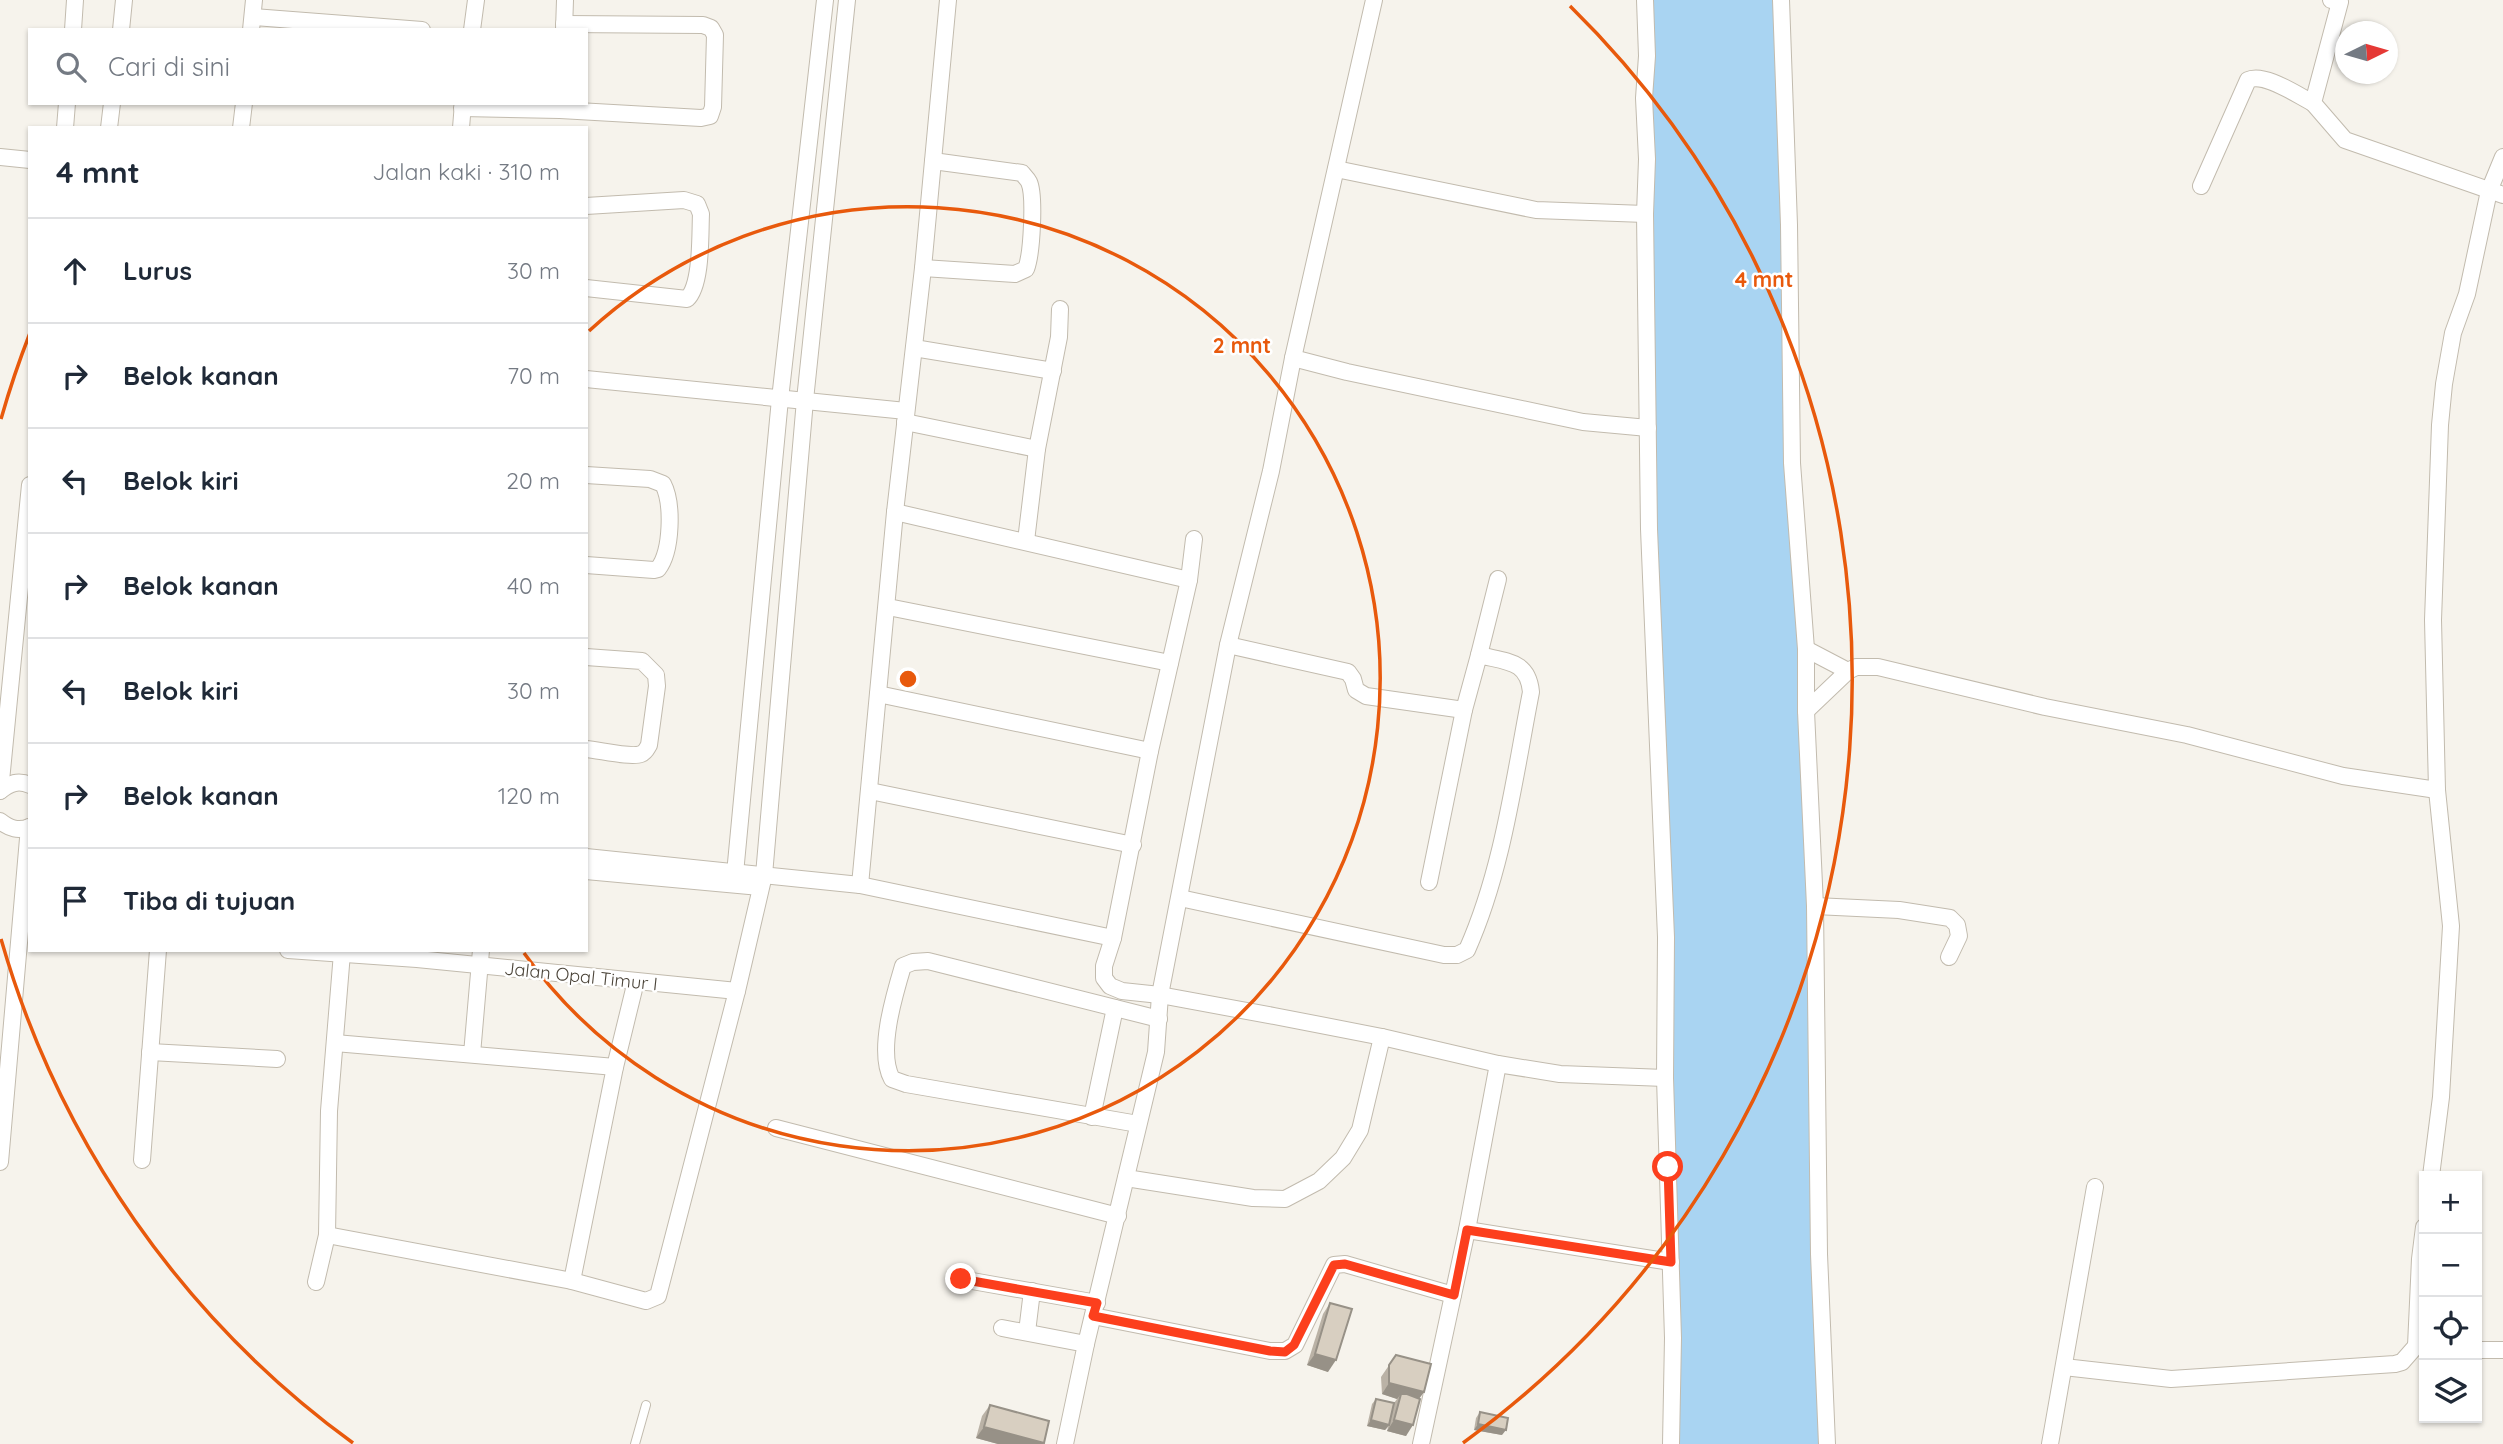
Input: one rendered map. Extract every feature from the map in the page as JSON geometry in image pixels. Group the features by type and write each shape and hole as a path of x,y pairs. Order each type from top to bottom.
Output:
{"street":[{"path":"73,28 75,0"},
{"path":"121,28 124,0"},
{"path":"472,28 476,0"},
{"path":"461,126 462,106 560,107 701,118 710,116 713,107 715,35 711,28 703,25 564,27 565,0"},
{"path":"735,878 780,398 825,0"},
{"path":"327,1235 572,1281 646,1301 658,1296 737,991 762,881 805,400 847,0"},
{"path":"860,885 948,0"},
{"path":"1065,1444 1086,1344 1156,1052 1160,995 1228,645 1271,471 1293,358 1374,0"},
{"path":"1645,0 1649,529 1666,937 1665,1078 1673,1338 1671,1444"},
{"path":"1781,0 1789,225 1792,463 1806,649 1806,711 1815,906 1819,1254 1827,1444"},
{"path":"2312,103 2340,2 2331,0"},
{"path":"253,15 399,28"},
{"path":"2201,186 2248,80 2262,77 2312,103 2344,139 2496,193"},
{"path":"65,126 67,105"},
{"path":"110,126 113,105"},
{"path":"241,126 244,105"},
{"path":"0,157 28,160"},
{"path":"2432,1171 2441,1097 2451,926 2437,790 2433,620 2440,425 2444,384 2454,333 2496,193 2503,157"},
{"path":"923,268 1015,274 1026,269 1031,250 1030,183 1022,173 933,162"},
{"path":"1336,169 1536,210 1645,214"},
{"path":"588,206 684,200 698,204 701,214 696,280 692,294 687,299 588,288"},
{"path":"1026,541 1037,449 1059,337 1060,309"},
{"path":"914,348 1054,371"},
{"path":"1293,358 1373,378 1583,422 1648,428"},
{"path":"588,379 805,400 906,416 1037,449"},
{"path":"588,475 650,479 663,484 670,505 664,557 658,569 588,565"},
{"path":"0,791 28,505"},
{"path":"895,512 1189,580"},
{"path":"1194,539 1189,580 1150,751 1113,938 1104,966 1104,978 1110,986 1122,991 1160,995 1382,1037 1498,1064 1560,1074 1665,1078"},
{"path":"1429,882 1464,710 1498,579"},
{"path":"888,607 1170,663"},
{"path":"1228,645 1348,672 1356,690 1366,696 1464,710"},
{"path":"1806,649 1848,671"},
{"path":"1180,898 1444,955 1457,955 1467,950 1477,930 1500,850 1531,692 1527,673 1519,665 1479,655"},
{"path":"588,657 642,662 656,675 657,686 649,745 645,752 628,754 588,748"},
{"path":"1806,711 1848,671 1857,667 1888,669 2045,707 2188,735 2343,776 2437,790"},
{"path":"878,694 1150,751"},
{"path":"0,791 8,784 18,782 28,784"},
{"path":"870,791 1133,845"},
{"path":"0,821 18,830 28,827"},
{"path":"0,1162 28,839"},
{"path":"588,857 762,881 860,885 1113,938"},
{"path":"588,871 735,878"},
{"path":"1815,906 1899,910 1950,918 1957,925 1959,936 1949,957"},
{"path":"142,1160 158,952"},
{"name":"Jalan Opal Timur I","path":"324,952 480,958 636,981 737,991"},
{"path":"316,1282 327,1235 329,1111 342,953"},
{"path":"472,1054 480,958"},
{"path":"1138,1124 906,1084 892,1079 885,1068 886,1044 899,978 903,966 928,961 1159,1019"},
{"path":"572,1281 615,1067 636,981"},
{"path":"1092,1117 1115,1008"},
{"path":"1126,1178 1253,1198 1285,1199 1320,1181 1343,1158 1360,1130 1382,1037"},
{"path":"335,1043 615,1067"},
{"path":"150,1052 277,1059"},
{"path":"1421,1444 1454,1295 1498,1064"},
{"path":"776,1128 1118,1216"},
{"path":"2050,1444 2095,1187"},
{"path":"1467,1230 1671,1262"},
{"path":"2420,1297 2423,1234"},
{"path":"961,1279 1032,1291 1095,1310 1270,1351 1285,1352 1294,1345 1334,1265 1345,1264 1454,1295"},
{"path":"1027,1332 1032,1291"},
{"path":"1002,1328 1086,1344"},
{"path":"2064,1367 2151,1378 2193,1378 2395,1364 2402,1362 2419,1347"},
{"path":"2482,1350 2503,1350"}],"lane":[{"path":"635,1444 646,1405"}],"water":[{"path":"1645,0 1781,0 1827,1444 1671,1444 1648,428"}],"building":[{"path":"1330,1303 1352,1309 1336,1360 1315,1354"},
{"path":"1396,1355 1431,1364 1424,1392 1389,1383 1389,1365"},
{"path":"1401,1394 1420,1399 1413,1425 1394,1420"},
{"path":"1376,1399 1394,1403 1389,1425 1371,1420"},
{"path":"990,1405 1049,1421 1044,1443 984,1427"},
{"path":"1480,1412 1508,1418 1506,1430 1478,1424"}],"route":[{"path":"961,1279 1097,1303 1093,1316 1285,1352 1294,1345 1334,1265 1345,1264 1454,1295 1467,1230 1671,1262 1668,1167"}]}
